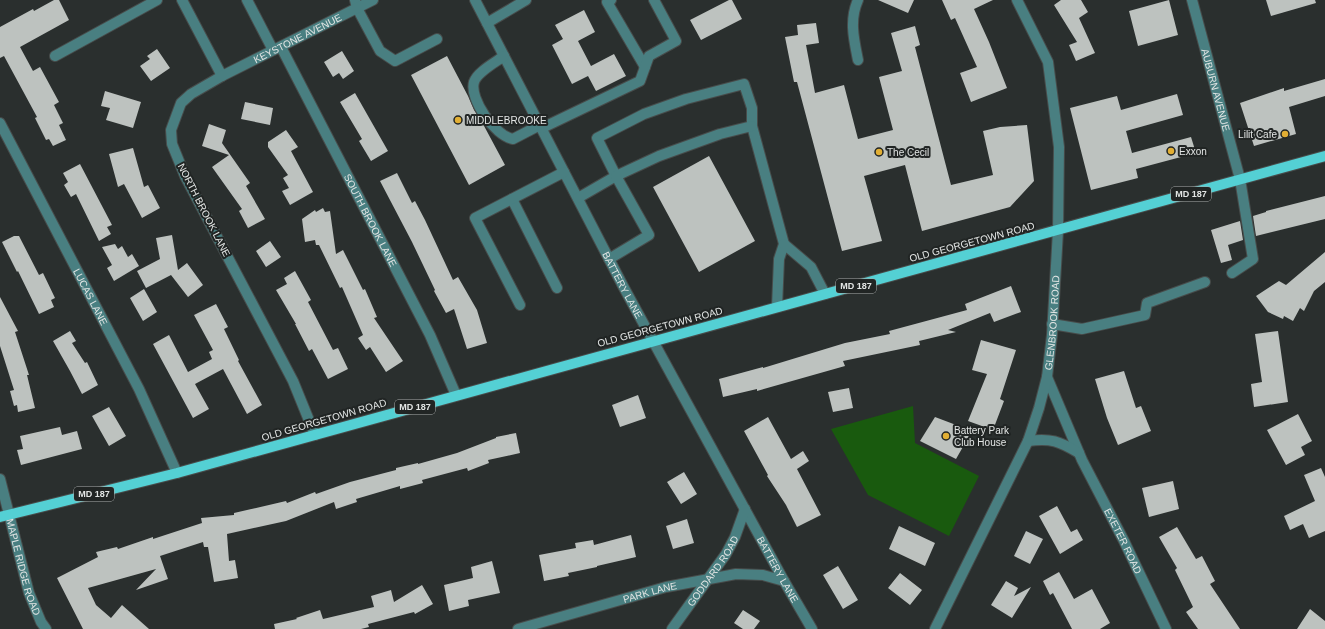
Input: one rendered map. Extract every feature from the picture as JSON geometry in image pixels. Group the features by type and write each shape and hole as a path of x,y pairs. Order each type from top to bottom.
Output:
{"main road":[{"name":"OLD GEORGETOWN ROAD","path":"5,516 177,473 456,395 1058,231 1325,156"}],"street":[{"path":"55,56 157,0"},
{"path":"182,0 222,76"},
{"name":"SOUTH BROOK LANE","path":"247,0 277,48 430,335 456,395"},
{"name":"KEYSTONE AVENUE","path":"222,76 277,48 356,4 373,0"},
{"name":"BATTERY LANE","path":"475,0 609,258 784,581 812,629"},
{"path":"487,22 526,0"},
{"path":"611,0 607,2 645,67"},
{"path":"504,56 483,71 474,82 474,89 479,105 495,130 509,138 513,138 541,127 640,81 649,56 676,41 654,0"},
{"path":"858,0 855,6 852,23 858,60"},
{"name":"GLENBROOK ROAD","path":"936,629 1028,441 1047,377 1058,231 1059,147 1048,62 1017,0"},
{"name":"AUBURN AVENUE","path":"1192,0 1240,179 1253,259 1232,273"},
{"path":"356,4 380,51 395,61 438,39"},
{"name":"NORTH BROOK LANE","path":"222,76 191,94 181,103 171,130 172,144 186,176 293,381 315,435"},
{"path":"609,258 649,235 616,176 597,138 644,114 686,100 744,84 752,108 752,126 784,244 779,259 777,307"},
{"name":"LUCAS LANE","path":"0,123 139,389 177,473"},
{"path":"578,198 616,176 659,156 720,134 752,126"},
{"path":"520,305 475,218 564,172"},
{"path":"512,199 557,288"},
{"path":"784,244 811,267 825,294"},
{"path":"1052,324 1082,329 1145,315 1147,303 1205,282"},
{"name":"EXETER ROAD","path":"1047,377 1079,453 1124,541 1166,629"},
{"path":"1028,441 1054,440 1063,443 1079,453"},
{"name":"MAPLE RIDGE ROAD","path":"0,479 5,516 29,593 41,622 46,629"},
{"name":"GODDARD ROAD","path":"672,629 726,554 735,537 745,509"},
{"name":"PARK LANE","path":"518,629 666,587 736,574 763,575 784,581"}],"green space":[{"path":"913,406 915,443 979,476 949,536 868,495 831,429"}],"building":[{"path":"54,0 59,0 69,20 20,47 33,71 40,67 59,102 54,105 63,123 59,125 66,140 53,146 49,139 46,140 35,118 37,117 4,56 0,58 0,27 33,9 34,11"},
{"path":"729,0 732,0 742,19 701,40 690,20"},
{"path":"878,0 914,0 908,13"},
{"path":"942,0 993,0 974,9 1007,88 971,102 960,73 977,67 955,18 951,20"},
{"path":"1061,0 1081,0 1088,12 1079,18 1095,53 1076,61 1069,45 1077,42 1054,5"},
{"path":"1169,0 1178,35 1138,46 1129,11"},
{"path":"1266,0 1315,0 1316,3 1271,16"},
{"path":"584,10 595,32 578,41 591,66 614,54 626,76 596,91 588,76 572,84 552,45 563,39 555,25"},
{"name":"The Cecil","path":"816,23 819,43 806,45 815,93 844,85 858,139 893,130 879,77 902,71 891,33 915,26 920,45 915,47 951,185 993,175 983,131 1000,127 1027,125 1034,181 1010,207 922,231 905,165 864,176 882,241 842,251 797,82 794,82 785,37 798,35 797,25"},
{"path":"157,49 170,68 151,81 140,66 150,59 147,56"},
{"path":"342,51 354,71 343,79 339,73 333,77 324,62"},
{"name":"MIDDLEBROOKE","path":"447,56 474,110 505,165 469,185 411,75"},
{"path":"1325,79 1325,96 1289,107 1296,134 1254,146 1240,103 1284,88 1284,91"},
{"path":"105,91 141,102 133,128 106,120 110,108 101,106"},
{"path":"355,93 388,151 371,161 359,141 362,139 340,102"},
{"path":"1177,94 1183,115 1126,131 1132,153 1191,137 1196,153 1136,169 1138,178 1091,190 1070,108 1117,96 1121,110"},
{"path":"245,102 273,108 270,125 241,119"},
{"path":"209,124 226,130 222,143 250,183 246,186 265,219 248,228 239,211 242,209 212,167 229,155 202,146"},
{"path":"286,130 298,147 291,151 313,192 290,205 282,191 289,188 283,178 288,175 268,147 268,142"},
{"path":"133,148 144,187 148,185 160,208 142,218 124,184 118,187 109,154"},
{"path":"709,156 755,241 699,272 653,187"},
{"path":"80,164 112,225 107,227 111,234 99,241 76,194 71,197 64,185 68,182 63,173"},
{"path":"397,173 412,203 415,201 425,220 453,280 458,277 477,310 487,343 467,349 454,309 446,313 434,291 435,290 412,242 380,181"},
{"path":"1325,196 1325,219 1256,236 1253,216 1266,211"},
{"path":"323,208 325,212 330,211 336,254 343,250 363,290 365,289 377,317 374,318 403,361 386,372 370,347 366,350 358,338 363,335 342,287 340,288 319,245 316,245 315,240 305,242 302,219 315,210 316,212"},
{"path":"1240,221 1243,240 1228,245 1232,260 1221,263 1211,230"},
{"path":"172,235 178,270 187,263 203,285 188,297 171,275 146,288 137,271 160,259 156,238"},
{"path":"14,236 19,236 39,275 43,273 55,298 51,300 54,307 39,314 2,242"},
{"path":"270,241 281,257 266,267 256,251"},
{"path":"115,244 118,249 122,246 128,257 132,254 139,266 114,281 107,268 112,265 102,247"},
{"path":"1325,252 1325,282 1314,291 1304,311 1300,308 1293,321 1284,316 1283,319 1268,312 1256,296 1279,281 1286,285"},
{"path":"295,271 311,300 308,302 333,350 338,348 348,369 328,379 312,349 309,351 296,324 276,290 287,284 284,278"},
{"path":"1011,286 1021,312 994,322 990,313 948,330 956,332 919,341 920,345 843,361 845,366 757,391 757,389 723,397 719,379 763,368 845,343 890,334 889,331 967,310 965,304"},
{"path":"144,289 157,312 143,321 130,298"},
{"path":"0,297 18,331 15,332 29,375 27,375 35,408 18,412 17,405 14,406 10,391 14,390 0,346"},
{"path":"216,304 228,327 224,329 239,360 238,361 262,405 247,414 223,369 195,384 209,409 193,418 153,344 169,335 188,372 212,359 209,352 213,350 194,315"},
{"path":"70,331 76,341 72,343 85,363 87,362 98,385 82,394 53,341"},
{"path":"1278,331 1288,402 1254,407 1251,384 1262,382 1255,334"},
{"path":"981,340 1016,350 1000,399 1004,401 993,430 968,421 987,374 972,370"},
{"path":"1124,371 1136,408 1141,406 1151,431 1118,445 1107,418 1095,379"},
{"path":"849,388 853,408 833,412 828,392"},
{"path":"638,395 646,418 620,427 612,405"},
{"path":"109,407 126,436 109,446 92,416"},
{"path":"1298,414 1312,441 1301,447 1305,455 1286,465 1267,430"},
{"path":"768,417 791,459 803,451 809,461 797,469 821,515 797,527 786,505 767,476 768,475 744,431"},
{"name":"Battery Park Club House","path":"935,417 972,431 956,459 920,441"},
{"path":"60,427 62,435 77,431 82,449 21,465 17,450 23,449 20,436"},
{"path":"516,433 520,453 488,460 489,463 468,471 467,468 422,480 423,483 400,489 400,486 356,499 357,502 336,509 334,502 286,521 227,534 229,561 235,560 238,578 214,582 208,547 204,547 203,542 160,556 168,579 136,590 156,569 88,588 96,605 111,618 122,605 149,629 83,629 57,578 98,557 96,552 117,547 118,549 153,537 153,539 202,523 201,518 234,515 234,513 286,501 287,503 315,492 316,494 350,482 396,470 396,468 418,464 457,453 496,437"},
{"path":"1321,468 1325,477 1325,531 1309,538 1303,524 1290,530 1284,516 1315,501 1304,475"},
{"path":"684,472 697,494 681,504 667,482"},
{"path":"1173,481 1179,509 1149,517 1142,488"},
{"path":"1057,506 1071,532 1077,529 1083,540 1060,554 1039,516"},
{"path":"687,519 694,543 673,549 666,526"},
{"path":"899,526 935,543 925,566 889,549"},
{"path":"1177,527 1196,559 1202,556 1215,581 1210,584 1240,629 1198,629 1186,612 1193,607 1175,570 1177,568 1159,537"},
{"path":"1026,531 1043,539 1030,564 1014,556"},
{"path":"631,535 636,557 568,573 569,576 544,581 539,555 576,548 575,543 593,540 594,545"},
{"path":"492,561 500,593 468,600 469,606 449,611 444,585 473,578 471,567"},
{"path":"838,566 858,600 843,609 823,575"},
{"path":"1059,572 1074,599 1092,589 1110,623 1100,629 1072,629 1053,593 1050,595 1043,581"},
{"path":"900,573 922,590 910,605 888,588"},
{"path":"1006,581 1018,588 1014,596 1031,587 1012,618 991,605"},
{"path":"422,585 433,604 415,614 414,612 368,624 369,627 361,629 275,629 274,624 297,619 296,618 320,610 323,619 374,607 371,596 391,590 394,602"},
{"path":"1310,609 1325,621 1325,629 1297,629"},
{"path":"743,610 760,621 754,629 743,629 734,623"}],"place":[{"name":"MIDDLEBROOKE","path":"458,120"},
{"name":"Lilit Cafe","path":"1285,134"},
{"name":"Exxon","path":"1171,151"},
{"name":"The Cecil","path":"879,152"},
{"name":"Battery Park Club House","path":"946,436"}]}
